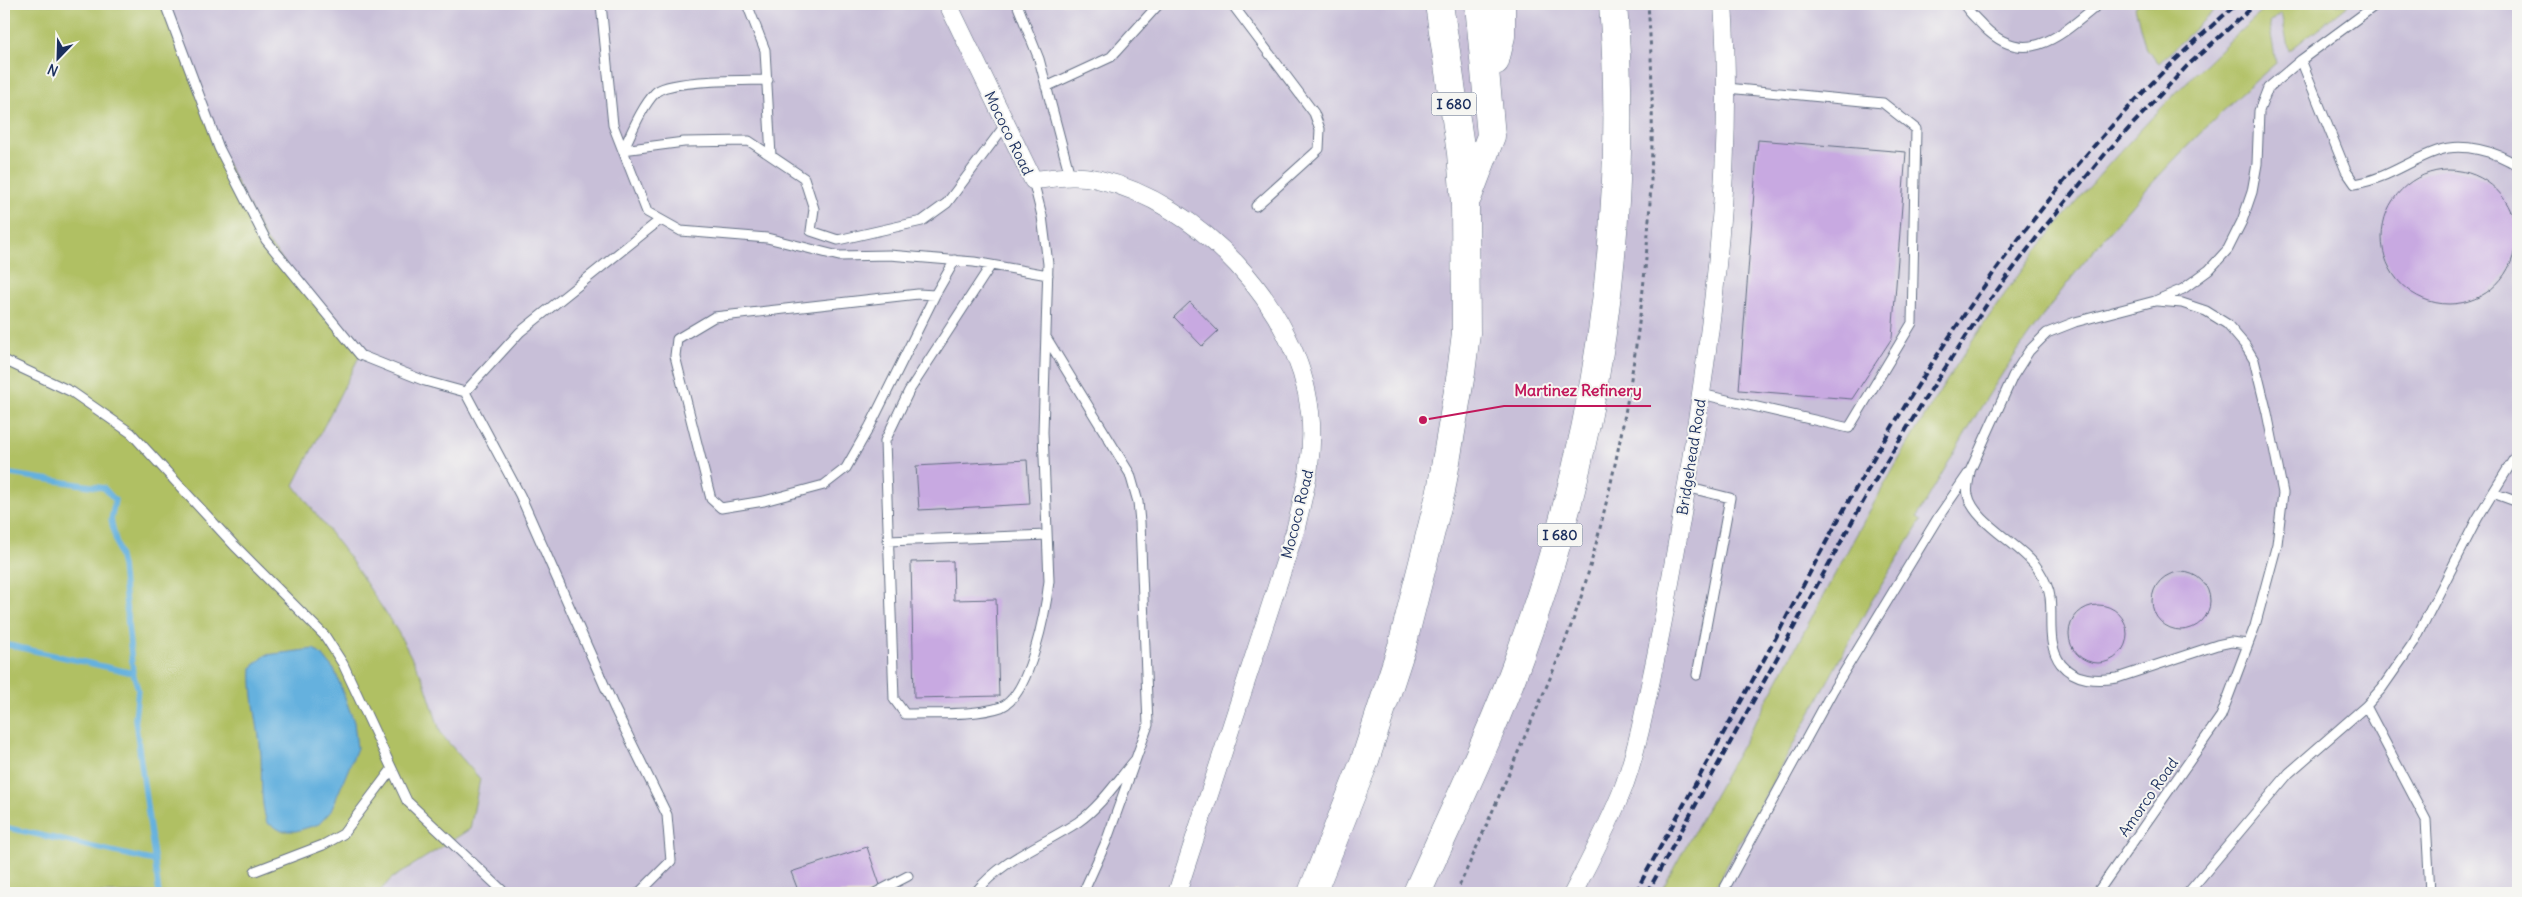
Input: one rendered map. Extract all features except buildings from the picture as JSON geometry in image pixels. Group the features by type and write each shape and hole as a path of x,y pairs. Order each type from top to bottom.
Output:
{"highway":[{"path":"1426,4 1446,46"},
{"name":"I 680","path":"1312,893 1365,760 1413,608 1441,491 1466,333 1465,204 1461,153 1439,4"},
{"name":"I 680","path":"1465,204 1491,136 1479,4"},
{"name":"I 680","path":"1488,89 1501,36 1501,4"},
{"name":"I 680","path":"1417,893 1519,658 1557,545 1583,446 1603,332 1614,234 1618,114 1613,4"}],"street":[{"name":"Mococo Road","path":"948,4 1033,180 1070,176 1096,178 1133,191 1172,212 1211,239 1247,275 1272,309 1290,341 1303,378 1310,412 1310,471 1295,531 1177,893"},
{"name":"Bridgehead Road","path":"1573,893 1624,786 1643,719 1674,565 1701,394 1718,253 1726,150 1727,88 1723,4"}],"lane":[{"path":"164,4 219,148 266,240 360,356 425,381 466,392 520,495 614,707 667,815 671,861 639,893"},
{"path":"601,4 613,125 647,212 660,220 681,231 767,238 840,256 889,255 956,260 1048,275"},
{"path":"747,4 765,50 771,156"},
{"path":"1017,4 1039,59 1070,176"},
{"path":"1046,87 1111,56 1159,4"},
{"path":"1232,4 1314,114 1320,129 1319,149 1256,206"},
{"path":"1964,4 1991,34 2007,44 2028,47 2045,43 2061,34 2099,4"},
{"path":"1722,893 1832,692 1934,524 1970,472 2013,376 2029,351 2047,334 2075,322 2155,301 2183,289 2203,275 2228,249 2242,221 2252,192 2257,164 2259,111 2268,88 2301,60 2376,4"},
{"path":"2301,60 2346,171 2355,184 2376,181 2438,150 2475,148 2518,166"},
{"path":"623,150 656,92 672,86 695,83 768,80"},
{"path":"1701,394 1849,428 1912,323 1916,129 1883,103 1727,88"},
{"path":"623,150 684,142 749,141 804,178 814,209 811,231 838,240 922,221 947,203 1006,124"},
{"path":"991,265 909,391 885,441 894,698 905,714 986,711 1003,706 1016,697 1025,682 1047,604 1049,581 1043,432 1048,275 1042,216 1033,180"},
{"path":"466,392 520,332 660,220"},
{"path":"934,295 918,294 714,316 677,339 674,356 711,499 721,508 764,501 824,485 846,468 870,426 934,295 956,260"},
{"name":"Amorco Road","path":"2097,893 2221,716 2248,644 2277,544 2283,493 2254,360 2245,345 2226,324 2206,311 2182,302 2155,301"},
{"path":"1046,337 1111,440 1135,488 1140,522 1148,725 1139,754 1083,893"},
{"path":"4,360 72,392 131,433 234,545 325,636 343,664 407,801 504,893"},
{"path":"2188,893 2289,773 2366,706 2382,688 2414,642 2493,493 2518,452"},
{"path":"1970,472 1968,494 1973,508 1982,519 2016,544 2037,568 2047,584 2050,595 2052,642 2055,653 2068,671 2087,679 2100,681 2117,678 2217,645 2231,642 2248,644"},
{"path":"1686,487 1730,498 1697,675"},
{"path":"2493,493 2518,502"},
{"path":"888,541 1047,535"},
{"path":"2366,706 2426,820 2430,893"},
{"path":"975,893 1011,860 1079,822 1100,803 1139,754"},
{"path":"255,871 323,845 343,834 392,769"},
{"path":"875,893 908,876"}],"shaded area":[{"path":"165,4 2518,4 2518,893 220,893 294,485 360,355 266,240 219,148"}],"green space":[{"path":"4,4 165,4 219,148 266,240 360,355 294,485 349,557 398,632 424,681 441,734 480,779 470,829 391,879 378,893 4,893"},
{"path":"2139,4 2221,4 2159,63 2146,50 2135,7"},
{"path":"2271,4 2349,4 2289,51 2281,13 2269,23 2276,63 2204,129 2170,164 2105,236 2045,312 1990,392 1917,517 1921,521 1871,602 1712,893 1660,893 1774,688 1867,515 1933,402 2006,293 2070,209 2124,147 2182,87"}],"water":[{"path":"314,649 324,657 335,671 354,722 357,748 331,811 319,824 296,831 282,831 267,823 265,814 262,797 260,744 252,689 252,667 266,655"}],"waterway":[{"path":"4,473 104,488 115,500 111,520 122,566 133,673"},
{"path":"4,644 133,673 138,689 135,719 159,893"},
{"path":"4,827 155,861"}],"railway":[{"path":"1635,893 1757,673 1824,545 1895,422 1936,356 1980,292 2074,169 2126,111 2180,56 2237,4"},
{"path":"1647,893 1873,484 1923,402 1989,301 2043,229 2106,153 2187,66 2256,4"}],"place":[{"name":"Martinez Refinery","path":"1423,420"}]}
